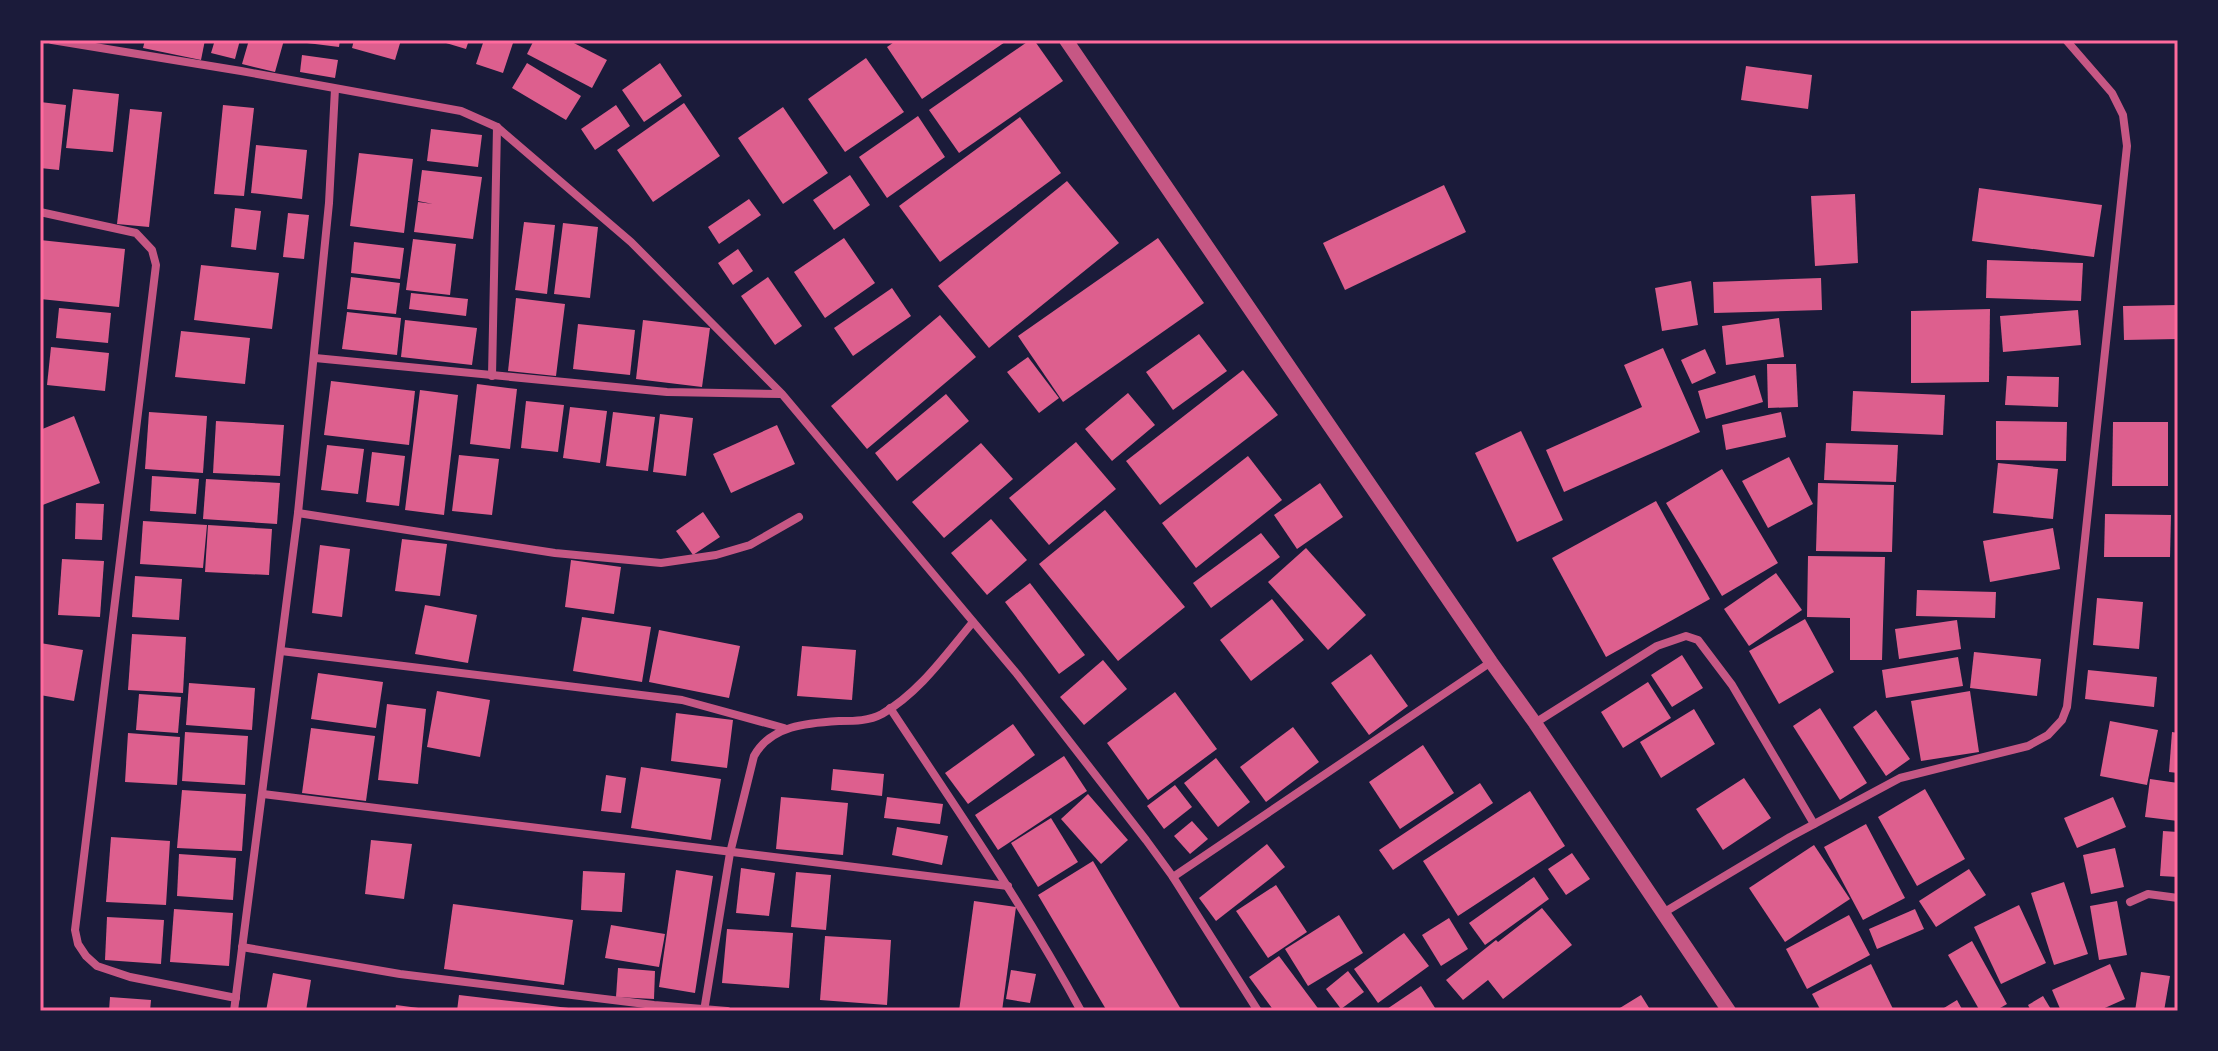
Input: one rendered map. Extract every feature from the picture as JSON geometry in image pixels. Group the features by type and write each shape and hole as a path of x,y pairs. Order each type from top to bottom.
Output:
{"street":[{"path":"52,40 461,111 497,127 631,242 782,394 1017,674 1173,877 1258,1011"},
{"path":"1066,40 1729,1011"},
{"path":"1662,914 1814,824 1900,778 2028,746 2048,735 2062,720 2067,707 2127,146 2123,115 2112,93 2066,40"},
{"path":"234,1011 315,358 329,203 335,89"},
{"path":"492,376 497,127"},
{"path":"40,212 136,233 152,250 156,265 75,930 78,944 97,966 130,977 236,998"},
{"path":"315,358 667,392 782,394"},
{"path":"298,513 555,553 661,563 716,555 750,545 799,517"},
{"path":"705,1010 730,853 758,748 770,735 784,728 867,720 902,701 973,622"},
{"path":"1535,723 1657,646 1686,636 1698,640 1732,685 1814,824"},
{"path":"281,651 682,700 784,728"},
{"path":"1173,877 1491,662"},
{"path":"890,708 1008,886 1081,1011"},
{"path":"263,794 1008,886"},
{"path":"2130,902 2148,894 2178,898"},
{"path":"242,947 400,974 727,1011"}],"building":[{"path":"145,40 205,40 201,60 143,48"},
{"path":"215,40 240,40 235,59 211,53"},
{"path":"249,40 284,40 275,72 242,64"},
{"path":"299,40 340,40 339,47"},
{"path":"354,40 401,40 395,60 352,48"},
{"path":"436,40 469,40 466,49"},
{"path":"484,40 514,40 503,73 476,64"},
{"path":"534,40 568,40 607,60 592,88 527,54"},
{"path":"897,40 1008,40 922,99 887,47"},
{"path":"1034,40 1063,81 959,153 929,110"},
{"path":"302,55 338,60 335,78 300,72"},
{"path":"866,58 904,112 845,152 808,99"},
{"path":"527,63 581,96 566,120 512,88"},
{"path":"660,63 682,96 644,122 622,90"},
{"path":"1746,66 1812,75 1808,109 1741,100"},
{"path":"73,89 119,94 113,152 66,148"},
{"path":"40,102 66,105 59,170 40,168"},
{"path":"684,103 720,156 653,202 617,150"},
{"path":"223,105 254,108 244,196 214,194"},
{"path":"616,105 630,126 595,150 581,129"},
{"path":"783,107 828,173 783,204 738,138"},
{"path":"130,109 162,112 149,227 117,224"},
{"path":"918,116 945,157 887,198 859,157"},
{"path":"1020,117 1061,173 940,262 899,206"},
{"path":"431,129 482,135 478,167 427,161"},
{"path":"256,145 307,150 302,199 251,193"},
{"path":"359,153 413,159 404,233 350,226"},
{"path":"422,170 482,177 473,239 414,232 418,202 433,204 418,201"},
{"path":"850,175 870,205 834,230 813,200"},
{"path":"1067,181 1119,243 989,348 938,286"},
{"path":"1444,185 1466,232 1345,290 1323,243"},
{"path":"1979,188 2102,205 2094,257 1972,241"},
{"path":"1855,194 1858,263 1815,266 1811,196"},
{"path":"749,199 761,215 719,244 708,227"},
{"path":"235,208 261,211 256,250 231,247"},
{"path":"288,213 309,215 304,259 283,257"},
{"path":"524,222 555,225 547,294 515,290"},
{"path":"563,223 598,227 590,298 554,294"},
{"path":"844,238 875,283 825,318 794,272"},
{"path":"1158,238 1204,303 1063,402 1018,336"},
{"path":"413,239 456,244 450,295 406,290"},
{"path":"40,240 125,249 119,307 40,299"},
{"path":"354,242 404,248 400,279 351,273"},
{"path":"738,249 753,271 733,285 718,263"},
{"path":"1987,260 2083,263 2081,301 1986,298"},
{"path":"201,265 279,273 272,329 194,320"},
{"path":"351,277 400,283 396,314 347,309"},
{"path":"768,277 802,326 775,345 741,296"},
{"path":"1821,278 1822,310 1714,313 1713,282"},
{"path":"1691,281 1698,325 1662,331 1655,288"},
{"path":"892,288 911,316 853,356 834,328"},
{"path":"411,293 468,299 466,316 409,309"},
{"path":"516,298 565,304 556,376 508,371"},
{"path":"2178,305 2178,339 2124,340 2123,306"},
{"path":"59,308 111,313 108,343 56,338"},
{"path":"1990,309 1989,382 1911,383 1911,311"},
{"path":"2078,310 2081,345 2003,352 2000,316"},
{"path":"347,312 401,318 397,355 342,349"},
{"path":"940,315 976,357 867,449 831,406"},
{"path":"1779,318 1784,357 1726,365 1722,326"},
{"path":"405,320 477,328 472,365 401,357"},
{"path":"643,320 710,328 702,387 636,379"},
{"path":"578,324 635,330 630,375 573,369"},
{"path":"181,331 250,338 245,384 175,377"},
{"path":"1199,334 1227,371 1173,410 1146,372"},
{"path":"51,347 109,353 105,391 47,385"},
{"path":"1663,348 1700,432 1564,492 1546,450 1642,407 1624,365"},
{"path":"1705,349 1716,373 1692,384 1681,360"},
{"path":"1028,357 1059,398 1039,413 1007,372"},
{"path":"1767,364 1796,364 1798,407 1768,408"},
{"path":"1243,370 1278,415 1160,505 1126,461"},
{"path":"1755,375 1763,402 1706,419 1698,391"},
{"path":"2007,376 2059,377 2058,407 2005,405"},
{"path":"331,381 415,391 409,445 324,435"},
{"path":"477,384 517,389 510,449 470,444"},
{"path":"420,390 458,395 444,515 405,510"},
{"path":"1853,391 1945,395 1943,435 1851,431"},
{"path":"1128,393 1155,425 1112,461 1085,429"},
{"path":"946,394 969,421 897,481 875,453"},
{"path":"526,401 564,405 558,452 521,448"},
{"path":"570,407 607,411 600,463 563,458"},
{"path":"149,412 207,416 203,473 145,469"},
{"path":"613,412 655,417 648,471 606,466"},
{"path":"1781,412 1786,437 1726,450 1722,425"},
{"path":"660,414 693,418 686,476 653,472"},
{"path":"74,416 100,483 40,506 40,430"},
{"path":"216,421 284,425 280,476 213,473"},
{"path":"1996,421 2067,422 2066,461 1996,460"},
{"path":"2113,422 2168,422 2168,486 2112,486"},
{"path":"777,425 795,464 731,493 713,454"},
{"path":"1521,431 1563,520 1517,542 1475,453"},
{"path":"1076,442 1116,489 1049,545 1009,498"},
{"path":"981,443 1013,479 944,538 912,502"},
{"path":"1826,443 1898,445 1896,482 1824,480"},
{"path":"327,445 364,449 358,494 321,490"},
{"path":"372,452 405,456 399,506 366,502"},
{"path":"459,455 499,459 492,515 452,511"},
{"path":"1248,456 1282,500 1196,568 1162,523"},
{"path":"1789,457 1813,504 1768,528 1742,481"},
{"path":"1998,463 2058,469 2053,519 1993,513"},
{"path":"1722,469 1778,563 1722,596 1666,503"},
{"path":"152,476 199,479 196,514 150,511"},
{"path":"206,479 280,483 277,524 203,519"},
{"path":"1320,483 1343,517 1297,549 1274,515"},
{"path":"1818,483 1894,485 1892,552 1816,551"},
{"path":"1656,501 1710,599 1606,657 1552,558"},
{"path":"76,503 104,504 102,540 75,539"},
{"path":"1105,510 1185,607 1118,661 1039,564"},
{"path":"703,512 720,537 693,555 676,531"},
{"path":"2105,514 2171,515 2170,557 2104,557"},
{"path":"991,519 1027,560 987,595 951,553"},
{"path":"143,521 207,525 203,568 140,564"},
{"path":"208,525 272,529 269,575 205,572"},
{"path":"2053,528 2060,569 1990,582 1983,541"},
{"path":"1261,533 1280,557 1211,608 1193,583"},
{"path":"402,539 447,544 440,596 395,591"},
{"path":"320,545 350,549 342,617 312,613"},
{"path":"1306,548 1366,615 1328,650 1268,582"},
{"path":"1808,556 1885,557 1882,660 1850,660 1850,618 1807,617"},
{"path":"62,559 104,561 100,617 58,615"},
{"path":"571,560 621,567 614,614 565,607"},
{"path":"1776,573 1802,610 1749,646 1724,609"},
{"path":"135,576 182,579 179,620 132,617"},
{"path":"1030,583 1085,655 1059,674 1005,602"},
{"path":"1917,590 1996,592 1995,618 1916,616"},
{"path":"2097,598 2143,602 2139,649 2093,645"},
{"path":"1272,599 1304,640 1251,681 1220,640"},
{"path":"425,605 477,615 468,663 415,654"},
{"path":"582,617 651,627 642,682 573,671"},
{"path":"1805,619 1834,672 1779,704 1749,651"},
{"path":"1957,620 1961,649 1899,659 1895,629"},
{"path":"659,630 740,646 729,698 649,682"},
{"path":"132,634 186,637 183,693 128,690"},
{"path":"40,643 83,650 74,701 40,695"},
{"path":"802,646 856,650 852,700 797,696"},
{"path":"1974,652 2041,659 2037,696 1970,688"},
{"path":"1371,654 1408,706 1369,735 1331,683"},
{"path":"1682,655 1703,688 1672,707 1651,675"},
{"path":"1958,657 1963,686 1886,698 1882,670"},
{"path":"1103,660 1127,689 1084,725 1060,697"},
{"path":"2088,670 2157,677 2154,707 2085,699"},
{"path":"318,673 383,682 376,728 311,719"},
{"path":"1648,682 1671,718 1623,748 1601,712"},
{"path":"189,683 255,688 252,730 186,725"},
{"path":"437,691 490,700 480,757 427,747"},
{"path":"1970,691 1979,752 1921,761 1911,701"},
{"path":"1175,692 1217,749 1148,800 1107,743"},
{"path":"139,694 181,697 178,733 136,730"},
{"path":"387,704 426,709 418,784 378,780"},
{"path":"1820,708 1867,783 1840,800 1793,726"},
{"path":"1694,709 1715,744 1661,778 1640,742"},
{"path":"1876,710 1910,759 1886,776 1853,727"},
{"path":"676,713 733,720 727,768 671,761"},
{"path":"2110,721 2158,730 2147,785 2100,776"},
{"path":"1013,724 1035,755 968,804 945,773"},
{"path":"1293,727 1319,762 1266,802 1240,767"},
{"path":"311,728 375,736 366,801 302,793"},
{"path":"185,732 248,736 245,785 182,781"},
{"path":"2172,732 2178,733 2178,773 2169,772"},
{"path":"128,733 180,737 177,785 125,782"},
{"path":"1423,745 1454,793 1400,829 1369,782"},
{"path":"1064,756 1087,791 998,850 975,815"},
{"path":"1216,758 1250,802 1218,827 1184,783"},
{"path":"641,767 721,779 711,840 631,828"},
{"path":"833,769 884,774 882,796 831,790"},
{"path":"606,775 626,778 621,813 601,811"},
{"path":"1744,778 1771,818 1723,850 1696,809"},
{"path":"2150,779 2178,783 2178,821 2145,817"},
{"path":"1480,783 1493,803 1393,870 1379,850"},
{"path":"1175,785 1192,807 1164,829 1147,806"},
{"path":"1925,789 1965,859 1917,886 1878,817"},
{"path":"182,790 246,794 242,851 177,848"},
{"path":"1530,791 1565,846 1458,916 1423,861"},
{"path":"1088,794 1128,840 1101,864 1061,819"},
{"path":"781,797 848,803 843,855 776,849"},
{"path":"887,797 943,804 940,824 884,818"},
{"path":"2113,797 2126,827 2077,848 2064,818"},
{"path":"1051,818 1078,862 1038,887 1011,843"},
{"path":"1192,821 1208,839 1190,854 1174,836"},
{"path":"1866,824 1905,898 1863,920 1824,847"},
{"path":"897,827 948,836 942,865 892,855"},
{"path":"2163,831 2178,832 2178,877 2160,876"},
{"path":"111,837 170,841 166,905 106,902"},
{"path":"371,840 412,844 404,899 365,894"},
{"path":"1267,844 1285,867 1216,921 1199,898"},
{"path":"1814,845 1850,899 1785,942 1749,888"},
{"path":"2115,848 2124,887 2091,894 2083,855"},
{"path":"1572,853 1590,879 1566,895 1548,869"},
{"path":"179,854 236,858 233,900 177,896"},
{"path":"1093,861 1182,1011 1107,1011 1038,895"},
{"path":"741,868 775,873 769,916 736,913"},
{"path":"1969,869 1986,895 1936,927 1919,901"},
{"path":"676,870 713,876 695,993 659,987"},
{"path":"583,871 625,873 622,912 581,910"},
{"path":"796,872 831,875 826,930 791,927"},
{"path":"1534,877 1549,899 1485,945 1469,923"},
{"path":"2064,882 2088,954 2054,965 2031,893"},
{"path":"1276,885 1307,932 1268,958 1236,911"},
{"path":"974,901 1016,907 1002,1011 959,1011"},
{"path":"2117,901 2127,955 2099,960 2090,906"},
{"path":"453,904 573,920 564,985 444,969"},
{"path":"2019,905 2046,963 2001,984 1974,927"},
{"path":"1542,908 1572,945 1503,999 1488,980 1463,1000 1446,980"},
{"path":"174,909 233,913 229,966 170,962"},
{"path":"1915,909 1924,929 1877,949 1869,929"},
{"path":"1339,915 1363,953 1308,986 1285,949"},
{"path":"1849,915 1870,955 1807,989 1786,949"},
{"path":"107,917 164,920 161,964 105,960"},
{"path":"1449,918 1468,949 1441,966 1422,935"},
{"path":"611,925 665,934 659,967 605,958"},
{"path":"727,929 793,933 789,988 722,983"},
{"path":"1404,933 1429,966 1378,1003 1354,969"},
{"path":"825,936 891,940 887,1005 820,1000"},
{"path":"1972,941 2007,1004 1995,1011 1980,1011 1948,955"},
{"path":"1279,956 1320,1011 1274,1011 1249,977"},
{"path":"1871,964 1894,1011 1821,1011 1812,994"},
{"path":"2110,964 2125,999 2098,1011 2061,1011 2052,990"},
{"path":"618,968 655,971 654,999 616,997"},
{"path":"1011,970 1036,974 1030,1003 1006,999"},
{"path":"1348,971 1364,992 1341,1009 1326,989"},
{"path":"2141,972 2170,976 2164,1011 2135,1011"},
{"path":"273,973 311,980 306,1011 266,1011"},
{"path":"1421,986 1437,1011 1384,1011"},
{"path":"459,995 577,1009 577,1011 457,1011"},
{"path":"1641,995 1651,1011 1615,1011"},
{"path":"2043,996 2052,1011 2031,1011 2028,1005"},
{"path":"110,997 151,1000 150,1011 109,1011"},
{"path":"1957,1000 1963,1011 1939,1011"},
{"path":"396,1005 426,1009 426,1011 395,1011"}]}
